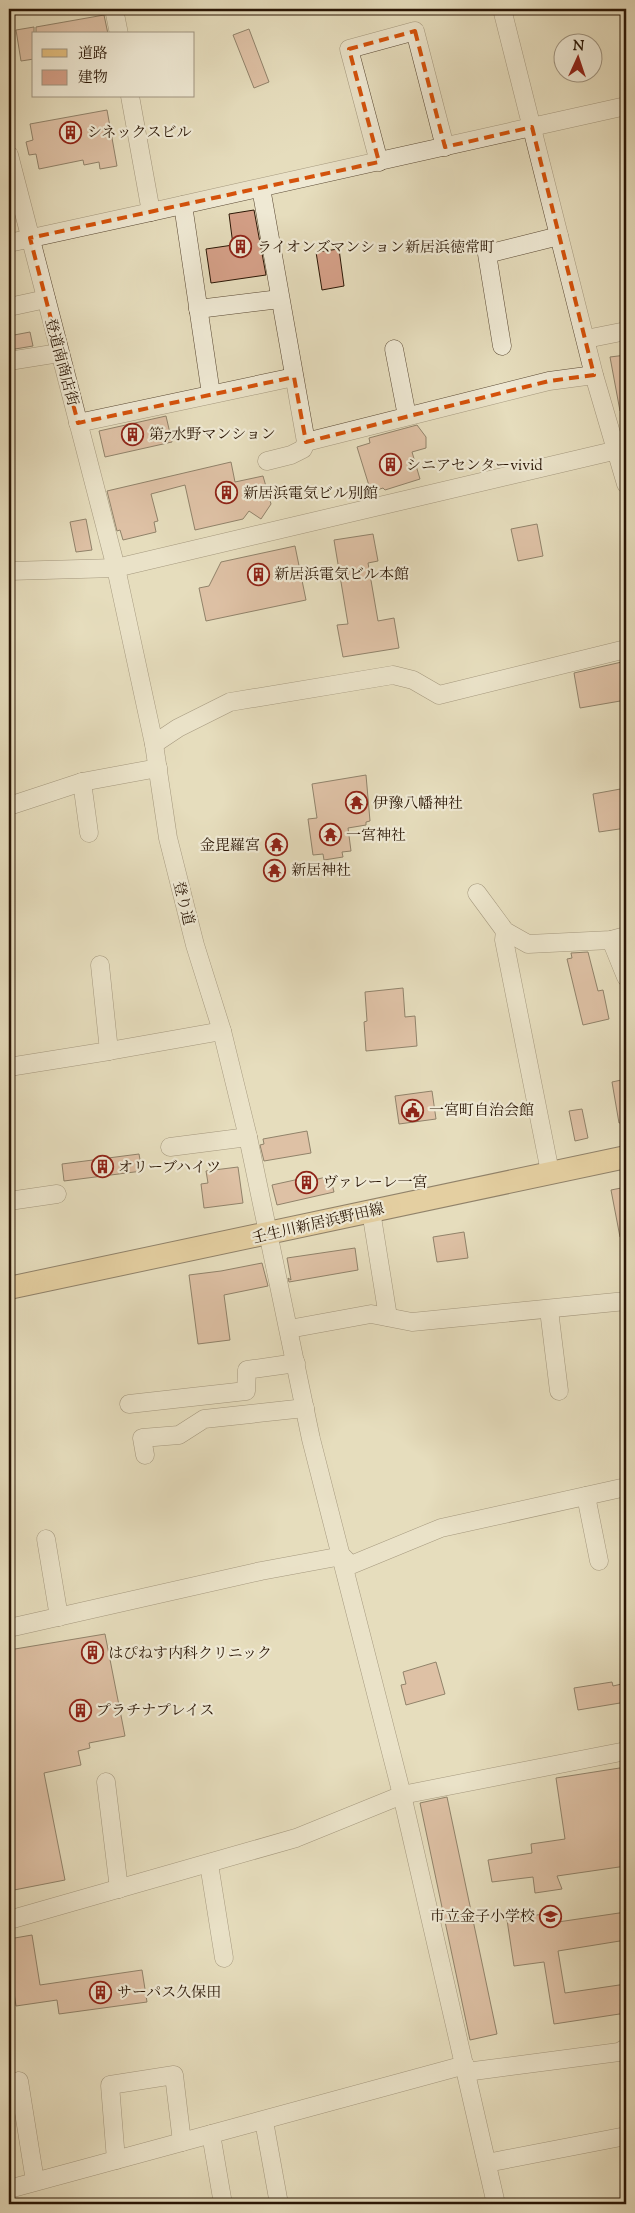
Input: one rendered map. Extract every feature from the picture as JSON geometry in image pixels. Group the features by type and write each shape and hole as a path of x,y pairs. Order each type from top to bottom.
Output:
{"main road":[{"name":"壬生川新居浜野田線","path":"9,1288 626,1157"}],"street":[{"path":"114,9 119,32"},
{"path":"502,9 594,375 622,449 626,484"},
{"path":"379,162 349,49 415,31 445,147"},
{"path":"130,98 151,212"},
{"path":"9,242 379,162 626,106"},
{"name":"登道南商店街","path":"9,155 116,568"},
{"path":"261,188 306,442 303,449 291,455 267,461"},
{"path":"183,205 211,394"},
{"path":"502,346 487,254 559,236"},
{"path":"9,306 46,299"},
{"path":"198,309 280,299"},
{"path":"586,339 626,331"},
{"path":"394,349 407,416"},
{"path":"9,361 59,352"},
{"path":"306,442 549,381 594,375"},
{"path":"78,423 294,377"},
{"path":"9,571 116,568 622,449"},
{"name":"登り道","path":"116,568 154,744 168,838 195,945 222,1032 248,1137 305,1408 402,1796 496,2204"},
{"path":"154,744 178,728 230,702 393,675 413,680 439,695 626,649"},
{"path":"9,806 82,782 158,768"},
{"path":"82,782 89,833"},
{"path":"477,893 505,930 528,944 619,938 626,977"},
{"path":"505,930 504,940 550,1172"},
{"path":"100,965 109,1051"},
{"path":"9,1067 222,1032"},
{"path":"170,1147 248,1137"},
{"path":"9,1201 57,1194"},
{"path":"371,1211 388,1317"},
{"path":"289,1329 371,1314 412,1322 626,1301"},
{"path":"549,1310 559,1391"},
{"path":"129,1404 246,1391 247,1370 296,1363"},
{"path":"145,1455 142,1438 179,1435 204,1419 305,1408"},
{"path":"9,1628 261,1571 342,1556 352,1565 441,1528 626,1487"},
{"path":"586,1496 599,1561"},
{"path":"46,1540 60,1617"},
{"path":"9,1920 296,1838 402,1796 626,1751"},
{"path":"106,1782 119,1889"},
{"path":"209,1864 224,1958"},
{"path":"9,2189 264,2120 465,2069 619,2052 626,2048"},
{"path":"116,2160 110,2085 174,2075 182,2142"},
{"path":"19,2081 35,2181"},
{"path":"264,2120 279,2204"},
{"path":"211,2134 223,2204"},
{"path":"487,2163 626,2136"}],"highlighted area":[{"path":"415,31 445,147 532,127 594,375 549,381 306,442 294,377 78,423 30,238 379,162 349,49"}],"building":[{"path":"104,15 108,32 36,32 36,27"},
{"path":"34,27 34,32 32,32 32,59 21,61 16,30"},
{"path":"249,29 269,82 254,88 233,35"},
{"name":"シネックスビル","path":"107,110 117,166 100,169 99,162 84,165 83,160 39,169 36,154 29,155 26,142 33,140 30,124"},
{"name":"ライオンズマンション新居浜徳常町","path":"254,210 266,275 211,283 206,249 233,245 229,214"},
{"path":"339,249 344,286 322,290 316,252"},
{"path":"30,332 33,346 9,350 9,336"},
{"path":"626,355 626,410 620,411 610,357"},
{"name":"第7水野マンション","path":"166,416 172,442 105,457 99,431"},
{"name":"シニアセンターvivid","path":"417,425 426,437 426,448 412,452 420,479 385,490 383,488 371,492 357,447 370,443 369,438"},
{"name":"新居浜電気ビル別館","path":"231,462 235,482 263,476 271,504 261,519 249,511 243,519 195,530 185,485 151,494 158,521 154,522 156,532 123,540 120,530 117,531 107,491"},
{"path":"86,519 92,550 76,552 70,522"},
{"path":"537,524 543,556 518,561 511,529"},
{"path":"373,534 378,561 368,563 378,621 394,618 399,648 343,657 337,625 348,624 334,540"},
{"name":"新居浜電気ビル本館","path":"295,546 306,600 206,621 199,588 209,586 221,562"},
{"path":"626,661 626,700 580,708 574,673"},
{"path":"366,775 370,821 366,822 366,825 348,828 351,851 342,852 343,857 324,860 323,854 313,855 308,819 317,818 312,784"},
{"path":"626,788 626,828 599,832 593,794"},
{"path":"588,952 598,991 603,990 609,1019 583,1025 567,959 572,958 571,953"},
{"path":"403,988 405,1017 415,1016 417,1046 366,1051 364,1022 367,1021 365,992"},
{"path":"626,1079 626,1122 619,1123 612,1082"},
{"name":"一宮町自治会館","path":"432,1091 436,1119 399,1124 395,1096"},
{"path":"582,1109 588,1138 575,1141 569,1111"},
{"path":"307,1131 311,1153 264,1161 260,1145 264,1144 263,1139"},
{"name":"オリーブハイツ","path":"139,1154 142,1171 64,1181 62,1164"},
{"path":"238,1167 243,1203 204,1208 201,1184 208,1183 206,1171"},
{"name":"ヴァレーレ一宮","path":"313,1176 314,1180 330,1176 334,1192 277,1205 272,1185"},
{"path":"626,1187 626,1237 620,1237 611,1190"},
{"path":"464,1232 468,1258 437,1262 433,1237"},
{"path":"355,1248 358,1270 289,1282 288,1278 291,1280 287,1258"},
{"path":"262,1263 268,1286 224,1295 230,1340 198,1344 189,1275"},
{"path":"105,1634 125,1736 89,1743 90,1748 78,1751 81,1765 44,1773 65,1880 9,1891 9,1650"},
{"path":"436,1662 445,1694 406,1705 401,1685 406,1684 403,1672"},
{"path":"612,1682 613,1686 626,1683 626,1702 578,1710 574,1688"},
{"path":"626,1767 626,1866 557,1876 562,1889 535,1893 533,1877 492,1882 488,1860 532,1853 531,1844 565,1839 556,1778"},
{"path":"447,1797 497,2034 470,2040 420,1803"},
{"path":"626,1912 626,1940 558,1951 565,1993 626,1984 626,2013 554,2024 544,1962 514,1966 507,1920 549,1913 551,1923"},
{"path":"32,1935 40,1985 142,1970 147,2002 59,2014 57,2000 16,2006 9,1960 9,1939"}],"place":[{"name":"シネックスビル","path":"71,132"},
{"name":"ライオンズマンション新居浜徳常町","path":"241,247"},
{"name":"第7水野マンション","path":"133,434"},
{"name":"シニアセンターvivid","path":"390,465"},
{"name":"新居浜電気ビル別館","path":"227,493"},
{"name":"新居浜電気ビル本館","path":"258,574"},
{"name":"伊豫八幡神社","path":"357,803"},
{"name":"一宮神社","path":"330,835"},
{"name":"金毘羅宮","path":"276,845"},
{"name":"新居神社","path":"275,870"},
{"name":"一宮町自治会館","path":"413,1110"},
{"name":"オリーブハイツ","path":"102,1167"},
{"name":"ヴァレーレ一宮","path":"307,1182"},
{"name":"はぴねす内科クリニック","path":"92,1653"},
{"name":"プラチナプレイス","path":"80,1710"},
{"name":"市立金子小学校","path":"551,1916"},
{"name":"サーパス久保田","path":"101,1992"}]}
